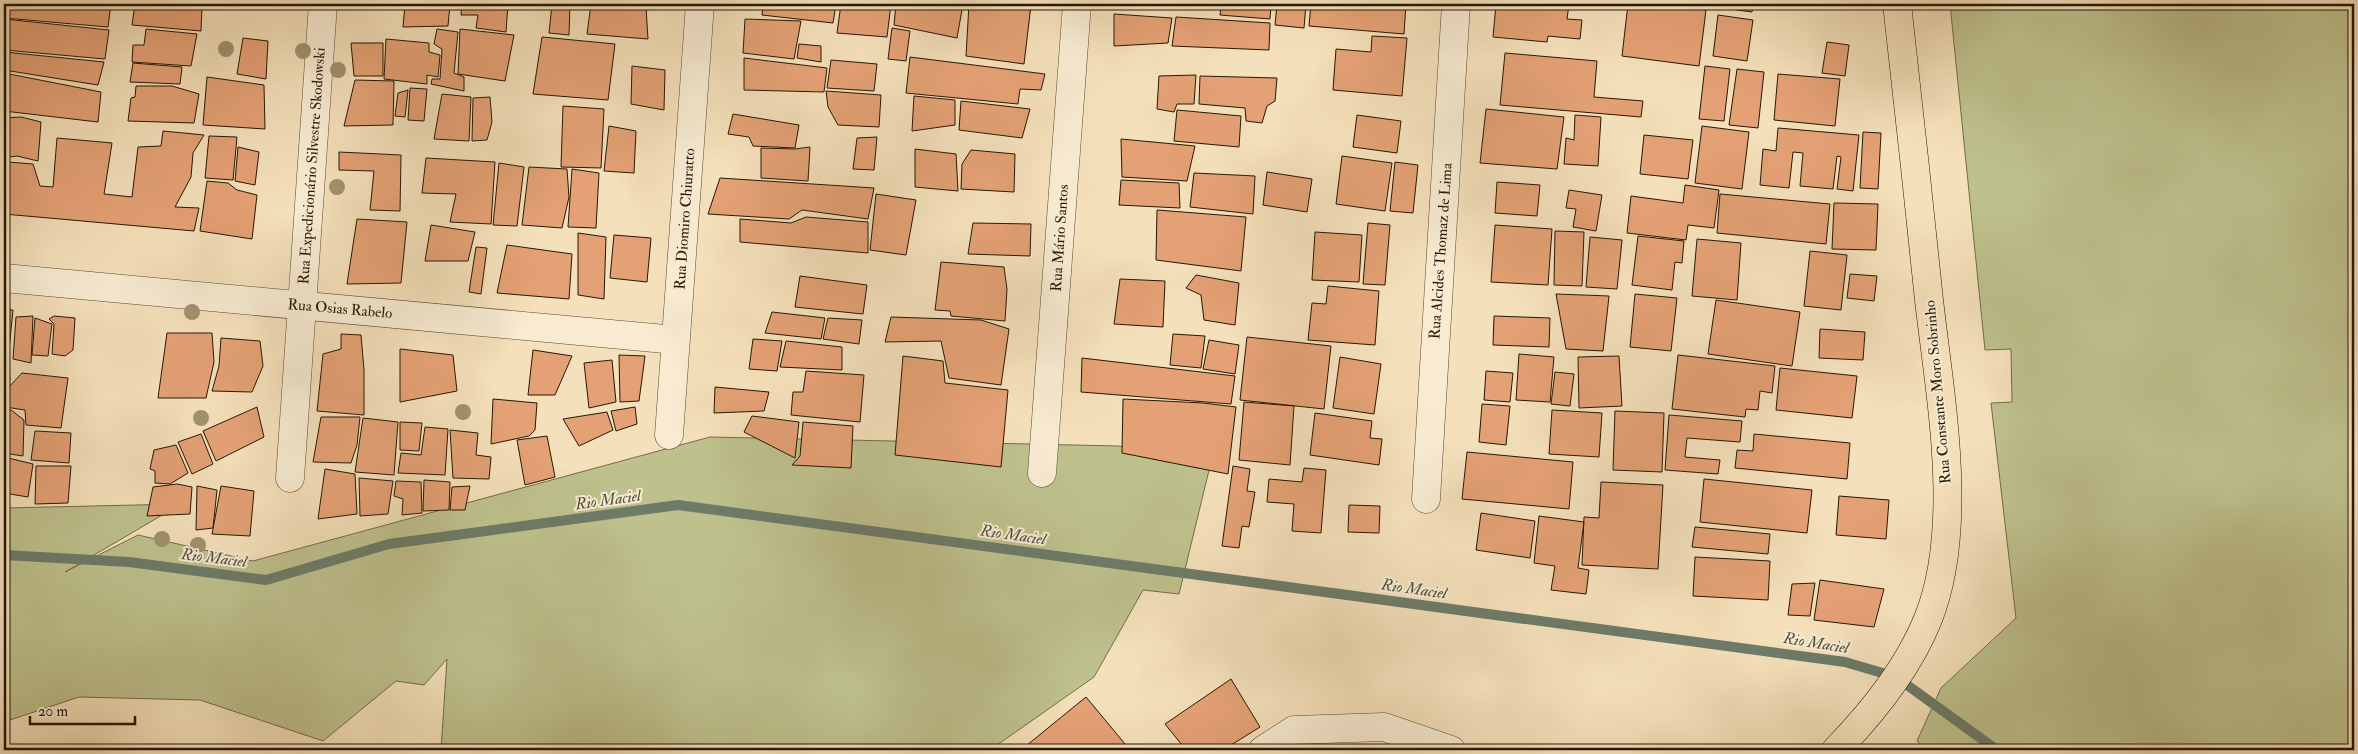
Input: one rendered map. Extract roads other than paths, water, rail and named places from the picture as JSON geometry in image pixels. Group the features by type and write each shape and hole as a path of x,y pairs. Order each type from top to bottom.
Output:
{"main road":[{"name":"Rua Constante Moro Sobrinho","path":"1836,750 1878,702 1911,652 1928,618 1939,579 1945,540 1947,498 1946,450 1897,4"}],"street":[{"name":"Rua Expedicionário Silvestre Skodowski","path":"290,478 323,4"},
{"name":"Rua Diomiro Chiuratto","path":"669,435 700,4"},
{"name":"Rua Mário Santos","path":"1042,473 1077,4"},
{"name":"Rua Alcides Thomaz de Lima","path":"1426,499 1456,4"},
{"name":"Rua Osias Rabelo","path":"4,278 676,340"},
{"path":"1263,750 1294,730 1384,727 1451,750"}],"waterway":[{"name":"Rio Maciel","path":"4,555 129,562 266,580 389,544 678,505 1845,662 1896,677 1997,750"}]}
